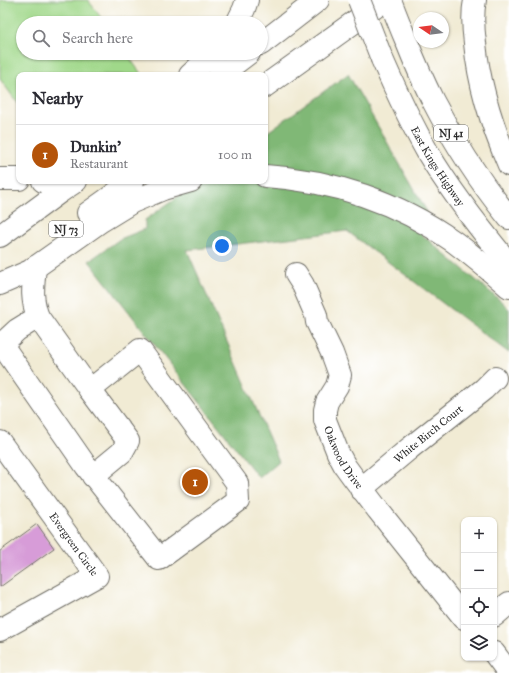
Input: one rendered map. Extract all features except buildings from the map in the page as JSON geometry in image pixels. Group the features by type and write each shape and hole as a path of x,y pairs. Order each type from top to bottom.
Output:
{"main road":[{"path":"240,16 246,0"},
{"path":"268,39 318,0"},
{"name":"East Kings Highway","path":"359,0 382,59 401,101 429,153 444,178 466,209 509,264"},
{"path":"268,84 385,0"},
{"name":"NJ 41","path":"390,0 417,67 448,128 482,182 509,218"},
{"path":"475,0 472,20 481,81 488,107 509,164"},
{"path":"193,72 206,60"},
{"path":"224,72 240,60"},
{"path":"268,176 331,186 377,200 398,209 418,219 452,240 509,287"},
{"path":"0,179 16,179"},
{"path":"3,229 62,184"},
{"name":"NJ 73","path":"0,278 129,184"},
{"path":"0,284 30,271 101,221 132,202 163,189 180,184"},
{"path":"35,267 33,298 38,317 128,441 122,452 93,476"},
{"name":"Oakwood Drive","path":"296,274 303,285 316,314 317,322 332,353 340,375 337,386 327,402 325,410 325,420 338,452 345,466 361,489 461,614"},
{"path":"38,317 17,330 1,343 93,476 159,558 238,501 237,483 140,350 90,390"},
{"name":"White Birch Court","path":"361,489 484,389 495,378"},
{"name":"Evergreen Circle","path":"0,442 97,576 0,630"},
{"path":"497,613 509,603"},
{"path":"497,657 509,673"}],"green space":[{"path":"0,0 88,0 100,16 16,16 16,60 131,60 140,72 16,72 16,101 0,79"},
{"path":"348,74 426,210 421,234 509,309 509,353 347,231 187,250 279,461 259,478 89,261 120,239 145,229 145,220 196,184 268,184 268,132"}],"place":[{"name":"Dunkin'","path":"195,482"}]}
